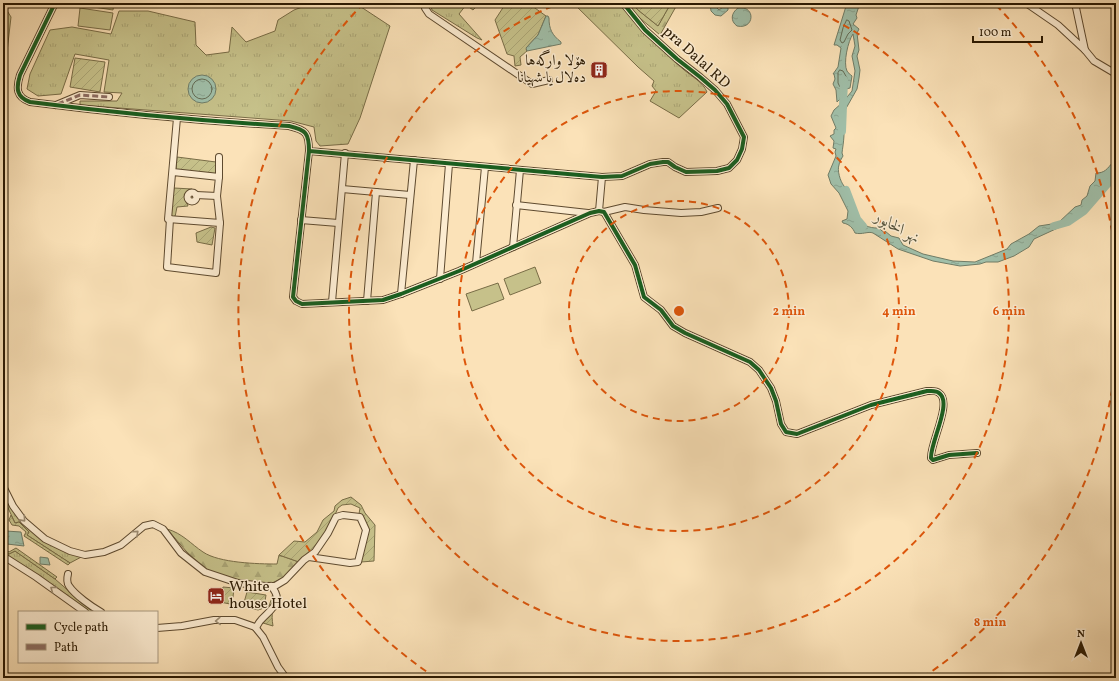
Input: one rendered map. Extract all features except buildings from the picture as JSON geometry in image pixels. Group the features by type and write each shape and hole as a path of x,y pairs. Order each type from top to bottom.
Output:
{"street":[{"path":"55,3 20,75 17,84 18,92 22,100 54,105 178,118 289,126 298,128 305,132 309,138 309,151 293,297 296,301 302,304 383,300 402,294 440,279 590,213 625,207 681,213 701,212 718,208"},
{"path":"425,3 425,8 429,14 532,84 549,80"},
{"name":"pra Dalal RD","path":"309,151 602,177 622,176 650,164 663,162 668,162 674,167 686,172 717,172 729,168 737,160 742,149 744,138 727,104 715,90 645,30 623,3"},
{"path":"1026,3 1058,24 1085,50 1094,61 1116,74"},
{"path":"1076,4 1085,50"},
{"path":"54,105 80,95 109,97"},
{"path":"178,118 168,219 170,219 167,267 216,273 220,223 217,196 219,157"},
{"path":"332,302 345,153"},
{"path":"402,294 414,160"},
{"path":"440,279 449,164"},
{"path":"476,263 485,167"},
{"path":"513,247 520,170"},
{"path":"172,172 219,177"},
{"path":"602,177 602,211 635,265 644,297 661,310 673,326 685,334 750,362 759,370 771,388 776,401 781,424 786,432 797,434 871,405 927,391 934,391 939,392 942,395 944,408 941,422 932,447 931,458 936,460 949,455 976,453"},
{"path":"342,189 410,195"},
{"path":"367,300 376,192"},
{"path":"196,195 217,196"},
{"path":"516,205 590,213"},
{"path":"170,219 220,223"},
{"path":"301,220 338,223"},
{"path":"3,486 13,506 24,521 45,538 70,551 85,555 104,552 121,545 144,526 153,524 163,529 181,553 204,572 238,583 271,586 275,586 285,580 309,557 320,545 336,517 343,515 360,516 366,530 358,562 350,563 309,557"},
{"path":"3,556 36,577 84,611"},
{"path":"68,574 67,580 69,586 90,606 99,611"},
{"path":"256,628 260,620 272,609 277,601 275,591 271,586"},
{"path":"158,628 182,626 214,620 236,620 256,628 263,637 278,667 286,678"}],"green space":[{"path":"81,3 114,3 113,10 81,5"},
{"path":"313,3 355,3 390,26 360,118 348,144 320,146 316,141 314,127 291,121 80,105 80,101 117,101 122,93 104,92 109,60 75,54 61,94 38,96 27,89 30,74 50,30 72,27 111,34 119,11 148,11 195,22 196,45 206,55 229,52 232,27 246,42 275,31 278,20 294,10"},
{"path":"430,3 480,3 473,10 466,5 459,14 482,40 432,10"},
{"path":"506,3 528,3 546,16 538,35 528,46 527,51 520,57 521,65 515,66 514,56 507,54 495,20"},
{"path":"573,3 618,3 666,53 700,82 707,92 679,118 650,101 656,91 652,86 654,81"},
{"path":"626,3 632,3 638,10 658,26 671,3 678,3 660,35 635,14"},
{"path":"632,3 671,3 658,26 638,10"},
{"path":"3,4 11,17 3,87"},
{"path":"80,8 113,13 110,30 78,26"},
{"path":"75,58 105,62 100,92 70,87"},
{"path":"177,157 216,162 217,175 176,170"},
{"path":"174,188 192,189 185,195 188,206 177,207 175,217 171,217"},
{"path":"211,227 215,228 212,245 197,242 196,233"},
{"path":"535,267 541,283 510,295 504,279"},
{"path":"498,283 504,299 472,311 466,294"},
{"path":"3,486 13,506 44,538 85,555 70,563 27,535 29,532 19,522 15,523 3,497"},
{"path":"351,497 361,505 365,513 375,525 374,561 361,562 367,529 359,514 360,508 351,504 342,505 338,508 330,526 312,552 299,562 279,555 294,541 305,542 317,532 323,520 334,511 335,506 342,500"},
{"path":"11,515 15,523 19,522 29,532 27,535 70,563 68,565 24,536 26,532 19,526 12,525 9,520"},
{"path":"167,529 182,536 203,552 219,559 260,564 277,564 279,555 299,562 283,578 272,583 253,583 234,579 206,570 186,551"},
{"path":"3,548 9,552 16,548 57,577 55,579 15,551 9,554 3,551"},
{"path":"3,551 9,554 15,551 55,579 92,611 84,611 3,556"},
{"path":"223,587 234,588 233,597 230,604 220,602"},
{"path":"273,590 278,592 280,598 273,611 273,626 263,623 263,619 273,595"},
{"path":"247,592 266,595 264,608 258,610 243,606"}],"water":[{"path":"710,3 717,3 716,7 719,10 723,7 721,3 728,3 728,10 721,16 715,15 711,11"},
{"name":"نهر الخابور","path":"847,3 860,3 856,15 857,18 853,24 859,29 857,33 859,50 857,56 860,70 857,89 840,119 843,126 844,135 843,156 839,163 838,170 840,178 849,194 857,217 865,225 879,228 891,236 899,238 903,245 923,254 953,261 975,262 1007,249 1011,244 1029,234 1039,226 1058,223 1075,207 1081,205 1082,200 1087,196 1090,186 1095,181 1096,173 1104,171 1113,162 1116,162 1116,172 1100,189 1094,202 1071,216 1060,227 1034,239 1029,247 1014,256 998,262 986,262 960,266 933,261 898,249 873,233 855,233 850,226 842,221 847,219 848,211 839,193 831,184 828,175 836,156 836,149 833,148 834,141 830,136 834,134 834,130 836,128 831,116 834,110 852,91 855,71 852,56 855,46 853,34 846,58 847,71 852,76 850,88 842,90 840,99 837,102 836,90 833,84 835,79 833,74 838,67 841,48 834,45"},
{"path":"738,8 744,8 750,13 750,21 743,26 737,26 732,19 734,12"},
{"path":"546,16 549,18 552,32 561,44 527,51 526,48 538,35"},
{"path":"202,75 212,79 216,89 212,99 202,103 192,99 188,89 192,79"},
{"path":"6,531 21,532 24,546 7,544"},
{"path":"40,557 48,558 50,565 40,564"}],"waterway":[{"name":"نهر الخابور","path":"842,131 844,80"},
{"name":"نهر الخابور","path":"1054,226 1068,222 1084,211 1116,174"},
{"name":"نهر الخابور","path":"846,190 857,219 863,226"}],"marked path":[{"path":"58,104 80,95 109,97"}],"cycle path":[{"path":"55,3 20,75 18,92 22,98 30,102 159,116 289,126 299,129 305,133 308,140 309,151 602,177 622,176 650,164 663,162 668,162 686,172 717,171 729,168 737,160 742,149 744,137 727,104 715,90 645,30 623,3"},
{"path":"309,151 293,297 296,301 302,304 383,300 459,271 590,213 599,211 604,212 635,265 644,297 661,310 673,326 685,333 750,362 759,370 771,388 776,401 781,424 786,432 797,434 871,405 927,391 933,391 938,392 943,398 944,405 931,458 933,460 949,455 977,453"}],"place":[{"name":"هۆلا وارگەها دەلال یا شهیانا","path":"599,70"},
{"name":"White house Hotel","path":"216,596"}]}
